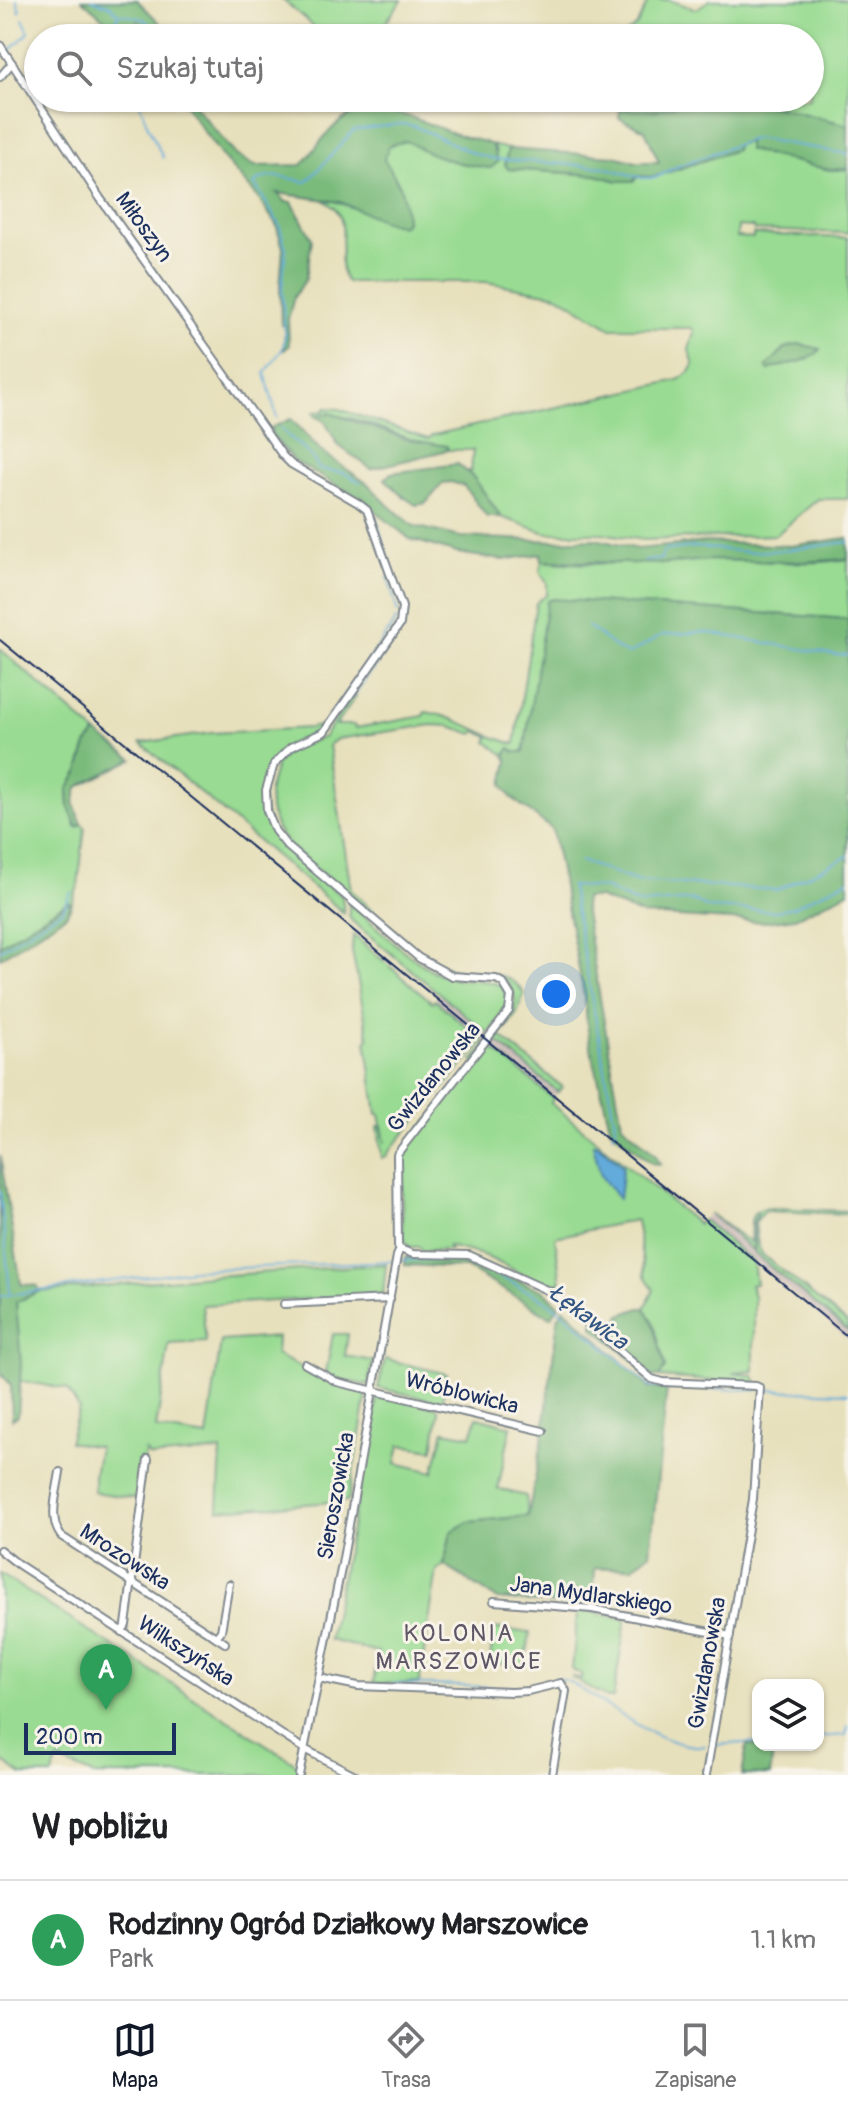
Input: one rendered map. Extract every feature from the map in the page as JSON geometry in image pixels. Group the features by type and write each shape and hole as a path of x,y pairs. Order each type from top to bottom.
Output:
{"street":[{"name":"Miłoszyn","path":"0,45 24,81"},
{"path":"0,77 12,63"},
{"name":"Miłoszyn","path":"44,112 83,172 291,464 367,510 403,611 400,624 324,732"},
{"name":"Gwizdanowska","path":"324,732 284,751 268,777 267,811 281,839 430,966 452,976 496,979 503,983 511,996 509,1011 397,1154 396,1241 400,1249 413,1254 469,1255 551,1292 652,1379 760,1388 755,1486 706,1775"},
{"name":"Sieroszowicka","path":"299,1775 400,1249"},
{"path":"284,1304 390,1299"},
{"name":"Wróblowicka","path":"305,1364 337,1382 543,1431"},
{"path":"122,1631 126,1625 148,1459"},
{"name":"Mrozowska","path":"60,1472 54,1517 58,1533 225,1643"},
{"name":"Wilkszyńska","path":"0,1550 304,1749 355,1775"},
{"path":"216,1637 221,1631 229,1584"},
{"name":"Jana Mydlarskiego","path":"494,1601 592,1609 730,1636"},
{"path":"319,1678 358,1686 511,1692 561,1683 566,1691 552,1775"}],"shaded area":[{"path":"440,994 558,1092 553,1098 435,1000"},
{"path":"709,1213 848,1331 848,1339 703,1220"}],"green space":[{"path":"82,0 137,0 161,24 142,24 138,21 136,24 108,24"},
{"path":"283,0 402,0 384,24 311,24"},
{"path":"649,0 669,0 696,9 710,0 848,0 848,125 797,112 824,112 824,24 637,24"},
{"path":"190,112 200,112 236,155 255,166 302,165 342,120 360,112 392,112 488,143 492,145 498,162 491,168 480,167 437,156 407,141 389,145 384,160 403,196 406,222 402,226 340,202 277,193 286,202 292,202 312,239 306,279 294,297 288,319 289,346 284,350 285,325 281,325 280,288 283,248 276,224 256,195 223,158"},
{"path":"620,112 797,112 848,125 848,169 830,170 748,150 748,142 736,145 735,150 654,177 638,176 633,181 618,181 596,175 508,169 505,164 508,149 659,162 645,130 619,118"},
{"path":"407,141 458,163 491,168 496,151 492,145 508,149 505,164 508,169 596,175 618,181 633,181 639,176 654,177 735,150 736,145 748,142 748,150 830,170 848,169 848,233 754,230 753,227 738,226 737,237 753,238 753,234 848,238 848,499 818,499 776,535 643,540 602,533 546,533 501,517 466,471 471,471 473,450 448,450 446,446 413,440 346,417 316,416 314,412 325,411 325,408 339,409 428,439 433,435 678,380 694,365 689,350 694,332 692,328 611,328 558,295 486,282 347,282 341,265 343,237 340,218 334,208 320,197 384,219 406,222 401,187 384,160 389,145"},
{"path":"799,344 821,349 803,360 769,370 766,367 785,348"},
{"path":"330,413 407,439 447,446 448,450 371,469 338,445 325,422 316,416"},
{"path":"291,419 322,452 368,484 414,526 460,537 555,541 595,539 638,549 706,542 790,546 848,538 848,559 804,562 709,560 663,564 542,561 541,554 503,560 457,553 410,539 360,499 294,461 271,434 270,428"},
{"path":"458,464 474,478 501,517 487,517 464,486 443,483 426,503 416,505 385,479 391,473"},
{"path":"848,559 848,619 560,600 524,753 510,748 505,755 487,742 489,737 477,731 473,734 450,726 432,725 337,739 329,745 351,890 398,934 438,963 459,971 500,976 517,985 524,994 517,1013 500,1036 562,1087 558,1092 493,1038 515,1003 512,989 506,982 492,976 449,972 429,960 288,845 277,829 270,810 269,789 276,765 289,750 324,737 352,694 356,696 336,725 354,725 355,728 424,716 425,712 515,744 536,603 547,594 547,582 540,572 542,561 583,564 707,560 796,563"},
{"path":"547,601 848,619 848,892 795,918 764,922 643,915 599,898 585,898 584,907 622,1124 654,1153 661,1164 652,1163 611,1130 590,1045 583,990 552,829 511,797 503,785 508,761 505,755 510,748 515,752 524,752"},
{"path":"0,649 96,733 87,745 79,771 68,789 69,807 76,826 82,824 85,827 78,886 71,906 69,902 64,904 0,945"},
{"path":"322,725 286,747 273,759 264,781 263,800 266,818 274,833 298,861 342,896 344,913 141,743 211,733"},
{"path":"96,733 133,759 78,787 74,804 82,824 77,827 69,807 68,789 79,771 87,745"},
{"path":"69,902 71,906 66,915 0,958 0,945"},
{"path":"349,903 429,969 450,977 502,986 509,1002 502,1017 487,1033 352,921"},
{"path":"353,935 484,1041 387,1157 382,1158 378,1126 381,1126 385,1143 380,1114 377,1114 366,1040 369,1039 352,951"},
{"path":"487,1044 553,1098 551,1103 698,1224 703,1220 753,1262 756,1284 750,1285 754,1296 754,1371 733,1373 754,1376 757,1384 659,1377 665,1367 653,1321 645,1308 654,1290 645,1276 636,1220 555,1237 561,1283 540,1283 483,1255 448,1246 450,1250 421,1251 420,1247 409,1247 403,1237 401,1159 417,1134 476,1064 473,1061"},
{"path":"0,1155 21,1284 38,1286 38,1292 16,1302 21,1364 18,1416 12,1419 11,1385 0,1372"},
{"path":"765,1208 848,1211 848,1214 764,1211 755,1223 758,1246 763,1255 848,1324 848,1331 755,1254 754,1225 758,1212 752,1225 753,1251 709,1213 750,1243 751,1222 754,1213"},
{"path":"405,1257 466,1257 546,1292 559,1306 551,1317 466,1268 405,1265"},
{"path":"386,1264 383,1295 202,1305 206,1342 169,1344 156,1429 207,1437 221,1341 277,1337 276,1355 329,1381 367,1394 348,1501 218,1510 221,1451 150,1457 145,1451 139,1499 94,1492 99,1447 69,1442 79,1409 67,1389 20,1381 16,1302 38,1292"},
{"path":"564,1308 650,1388 667,1389 650,1553 633,1567 595,1568 593,1601 588,1607 497,1599 444,1565 451,1532 468,1522 528,1516 543,1437 558,1318"},
{"path":"645,1308 653,1321 665,1367 659,1377 653,1377 593,1327 593,1322 616,1324 621,1315"},
{"path":"333,1334 348,1334 345,1356 373,1361 368,1385 339,1380 326,1373"},
{"path":"385,1359 447,1374 442,1402 378,1388"},
{"path":"378,1394 436,1407 439,1411 433,1450 400,1445 396,1463 433,1472 444,1431 471,1436 477,1417 511,1426 498,1489 526,1496 528,1516 468,1522 451,1532 444,1565 437,1571 419,1683 373,1684 378,1652 329,1640"},
{"path":"0,1574 298,1765 296,1775 93,1775 58,1760 52,1775 22,1775 0,1759"},
{"path":"578,1609 626,1619 613,1698 607,1698 571,1677 581,1679 582,1674 572,1670"},
{"path":"493,1628 530,1633 525,1666 490,1663"},
{"path":"747,1745 752,1745 752,1751 773,1751 770,1775 742,1775"}],"water":[{"path":"593,1144 599,1145 623,1166 619,1199 601,1176"}],"waterway":[{"path":"17,0 20,12"},
{"path":"92,0 111,6 118,14 116,24"},
{"path":"120,14 144,19 150,24"},
{"path":"23,19 25,24"},
{"path":"9,51 24,37"},
{"path":"143,112 163,158"},
{"path":"277,418 265,373 283,348 282,288 286,249 279,224 254,183 266,177 307,182 354,130 401,124 414,126 473,153 494,159 604,167 642,178 655,178 678,166 755,138 848,154"},
{"path":"280,428 311,456 319,469 344,473 360,482"},
{"path":"376,518 392,570"},
{"path":"644,561 661,559 667,550 697,547 748,552 848,542"},
{"path":"388,577 398,613"},
{"path":"353,697 403,627 407,616 405,610"},
{"path":"326,723 397,619"},
{"path":"588,626 629,654 662,635 704,632 848,655"},
{"path":"580,861 636,881 777,890 848,856"},
{"path":"613,1135 616,1129 571,886 604,888 639,904 693,900 708,908 776,911 793,907 848,880"},
{"path":"0,950 63,910 71,892"},
{"path":"0,1191 10,1293"},
{"name":"Łękawica","path":"399,1260 470,1261 561,1311 651,1387 757,1390"},
{"name":"Łękawica","path":"0,1296 193,1270 393,1261"},
{"name":"Łękawica","path":"766,1390 848,1393"},
{"path":"393,1684 528,1688 557,1678 565,1680"},
{"path":"568,1681 652,1733 688,1745 705,1746"},
{"path":"824,1737 846,1735 848,1726"},
{"path":"716,1745 752,1742"}],"railway":[{"path":"0,640 848,1337"}],"place":[{"name":"Rodzinny Ogród Działkowy Marszowice","path":"106,1710"}],"district":[{"name":"KOLONIA MARSZOWICE","path":"459,1647"}]}
